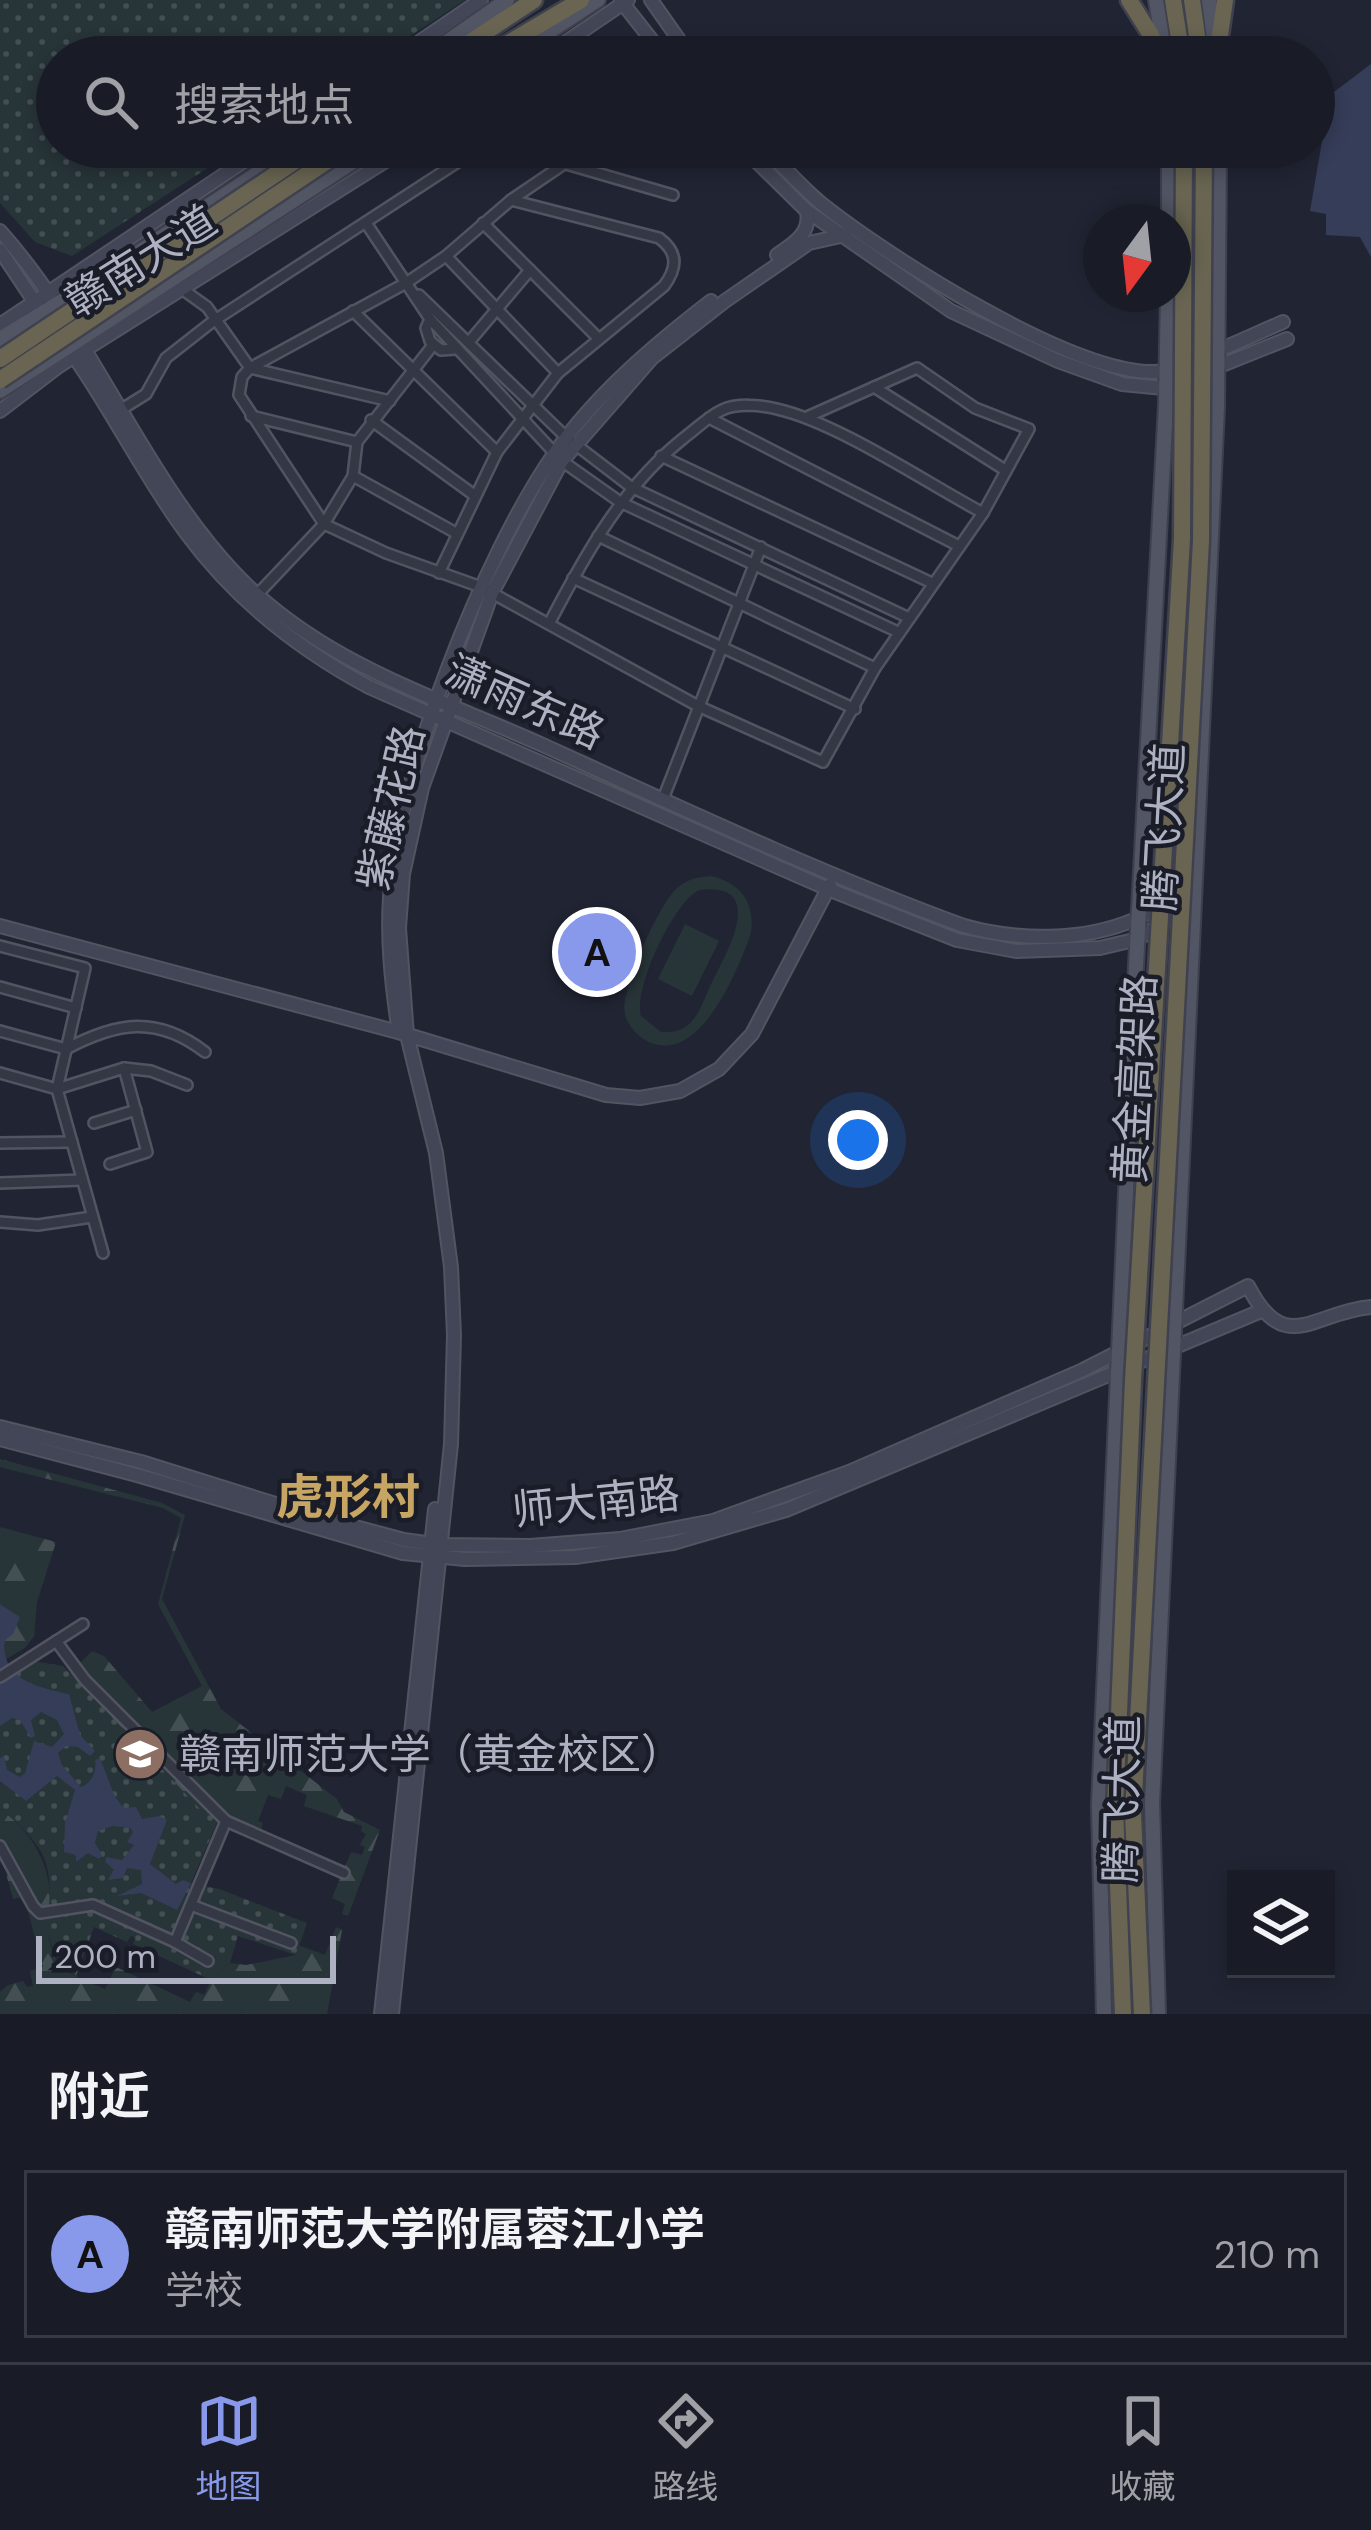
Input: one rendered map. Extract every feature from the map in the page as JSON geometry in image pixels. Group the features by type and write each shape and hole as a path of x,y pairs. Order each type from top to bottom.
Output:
{"highway":[{"path":"475,36 524,0"},
{"path":"479,36 534,0"},
{"path":"513,36 565,0"},
{"path":"519,36 581,0"},
{"path":"1173,0 1179,36"},
{"path":"1192,0 1197,36"},
{"path":"1220,36 1225,0"},
{"path":"1130,3 1150,36"},
{"path":"0,359 285,168"},
{"path":"0,380 317,168"},
{"name":"黄金高架路","path":"1123,2014 1115,1808 1132,1380 1182,539 1183,168"},
{"name":"黄金高架路","path":"1142,2014 1133,1814 1201,541 1204,168"}],"main road":[{"path":"428,36 481,0"},
{"path":"455,36 507,0"},
{"path":"543,36 598,0"},
{"path":"651,0 676,36"},
{"path":"1156,0 1160,36"},
{"path":"1209,0 1214,36"},
{"path":"574,36 623,1 649,36"},
{"path":"0,325 44,303 235,168"},
{"name":"赣南大道","path":"0,339 44,303 106,274 265,168"},
{"name":"赣南大道","path":"0,391 76,348 345,168"},
{"path":"0,411 76,348 182,290 375,168"},
{"path":"763,168 807,211 951,310 1058,362 1123,384 1167,387 1287,339"},
{"path":"785,168 821,204 960,296 1065,350 1126,370 1167,370 1283,322"},
{"path":"1169,168 1169,204"},
{"name":"腾飞大道","path":"1158,2014 1152,1803 1219,348 1219,168"},
{"name":"紫藤花路","path":"572,443 646,351 803,237 807,211"},
{"name":"潇雨东路","path":"0,231 194,523 253,599"},
{"name":"紫藤花路","path":"435,1551 453,1410 452,1284 436,1153 403,1034 389,928 392,872 411,784 486,590 558,458 652,358 809,243 845,235"},
{"name":"潇雨东路","path":"0,250 44,303"},
{"name":"腾飞大道","path":"1104,2014 1100,1805 1168,312"},
{"name":"潇雨东路","path":"76,348 185,531 325,662 369,687 443,708 908,905 991,933 1059,936 1099,931 1139,918 1195,879"},
{"name":"潇雨东路","path":"443,708 828,889 989,948 1059,952 1138,939 1193,903"},
{"path":"0,926 403,1034 606,1095 640,1098 680,1091 719,1069 752,1034 834,873"},
{"name":"师大南路","path":"0,1427 141,1462 435,1551 574,1544 713,1521 849,1472 1120,1350 1248,1286 1261,1311 856,1482 716,1532 575,1557 435,1551 312,1529 137,1474 0,1439"},
{"path":"1261,1311 1280,1326 1297,1328 1371,1306"},
{"path":"381,2014 435,1551"},
{"path":"392,2014 435,1551"}],"street":[{"path":"122,409 146,394 166,358 216,319 450,168"},
{"path":"560,168 511,200 406,284 250,368 242,377 239,395 324,524 486,590 698,706 823,762 875,668 983,513 1029,429 974,408 917,368 807,417"},
{"path":"580,168 673,195"},
{"path":"439,573 497,452 558,373 664,286 675,261 671,248 642,232 511,200"},
{"path":"483,223 598,338"},
{"path":"366,224 430,319 558,458 620,502 898,632"},
{"path":"446,256 558,373"},
{"path":"469,342 530,270"},
{"path":"406,284 572,443 631,487 908,617"},
{"path":"182,290 216,319 250,368 390,401"},
{"path":"353,311 497,452"},
{"path":"430,319 427,333 433,345 455,349"},
{"path":"253,599 324,524 353,476 356,442 433,345"},
{"path":"874,387 1005,470"},
{"path":"550,622 631,487 709,418 735,406 772,407 807,417 983,513"},
{"path":"251,416 356,442"},
{"path":"709,418 959,546"},
{"path":"370,420 474,495"},
{"path":"661,456 932,583"},
{"path":"353,476 456,532"},
{"path":"598,536 875,668"},
{"path":"663,800 761,547"},
{"path":"573,578 855,709"},
{"path":"0,946 85,968 57,1089 103,1253"},
{"path":"0,988 76,1007"},
{"path":"0,1031 66,1049 100,1031 139,1024 183,1035 205,1052"},
{"path":"110,1164 147,1151 124,1068"},
{"path":"0,1073 57,1089 124,1068 152,1070 187,1085"},
{"path":"94,1123 136,1111"},
{"path":"0,1143 72,1142"},
{"path":"0,1183 82,1180"},
{"path":"0,1222 38,1225 92,1216"},
{"path":"0,1677 83,1624"},
{"path":"56,1641 85,1680 226,1821 344,1873"},
{"path":"176,1942 226,1821"},
{"path":"0,1846 40,1912 93,1905 208,1961"},
{"path":"191,1905 291,1943"}],"green space":[{"path":"0,0 465,0 410,36 36,36 36,168 208,168 72,256 35,242 0,203"},
{"path":"711,876 744,896 751,912 751,933 726,990 700,1027 685,1040 667,1045 649,1042 634,1031 625,1015 634,969 669,897 685,882","holes":["699,890 720,890 733,897 738,908 726,955 692,1021 679,1030 661,1032 641,1016 640,1003 657,948 689,898"]},
{"path":"685,924 719,941 692,996 658,979"},
{"path":"0,1459 162,1503 185,1515 162,1599 221,1709 337,1799 344,1812 380,1830 348,1916 342,1914 345,1904 332,1898 351,1852 362,1855 365,1847 360,1845 366,1834 362,1826 304,1806 307,1795 286,1786 281,1799 268,1795 258,1821 263,1823 259,1836 201,1810 69,1674 92,1651 104,1656 152,1712 202,1686 158,1604 181,1518 163,1508 0,1467"},
{"path":"0,1527 56,1542 37,1602 34,1636 5,1660 5,1640 20,1617 0,1604"},
{"path":"27,1660 63,1666 201,1810 219,1818 191,1883 307,1923 296,1955 238,1936 230,1963 211,1980 133,1944 131,1936 127,1942 94,1927 76,1976 62,1963 49,1937 45,1860 26,1832 0,1809 0,1677"},
{"path":"0,1809 30,1839 43,1864 50,1891 51,1947 72,1974 105,1989 116,1967 190,2002 196,1992 204,1995 211,1980 230,1963 246,1965 296,1955 298,1945 325,1955 336,1927 342,1930 327,2014 0,2014 0,1992 23,1981 33,1986 30,1971 43,1967 24,1897 13,1899 0,1852"}],"water":[{"path":"1371,64 1371,257 1360,237 1326,235 1326,214 1310,211 1317,168 1335,168 1335,91"},
{"path":"0,1604 20,1617 5,1640 9,1664 24,1679 69,1694 80,1735 95,1751 90,1756 78,1747 66,1746 58,1753 62,1765 81,1787 91,1780 95,1760 100,1758 124,1808 136,1807 142,1819 159,1816 167,1820 150,1864 176,1884 191,1883 177,1910 141,1893 117,1896 142,1884 141,1870 127,1868 123,1878 108,1880 114,1869 105,1862 106,1857 122,1860 134,1845 127,1842 133,1832 130,1828 98,1831 95,1843 102,1855 99,1859 88,1853 76,1862 76,1855 64,1852 65,1823 75,1790 57,1776 26,1801 0,1781 0,1758 4,1756 7,1770 20,1777 34,1741 52,1747 64,1734 57,1720 41,1712 31,1720 35,1736 31,1738 20,1720 12,1718 0,1726"}],"place":[{"name":"赣南师范大学附属蓉江小学","path":"597,952"},
{"name":"赣南师范大学（黄金校区）","path":"140,1754"}],"district":[{"name":"虎形村","path":"348,1497"}]}
